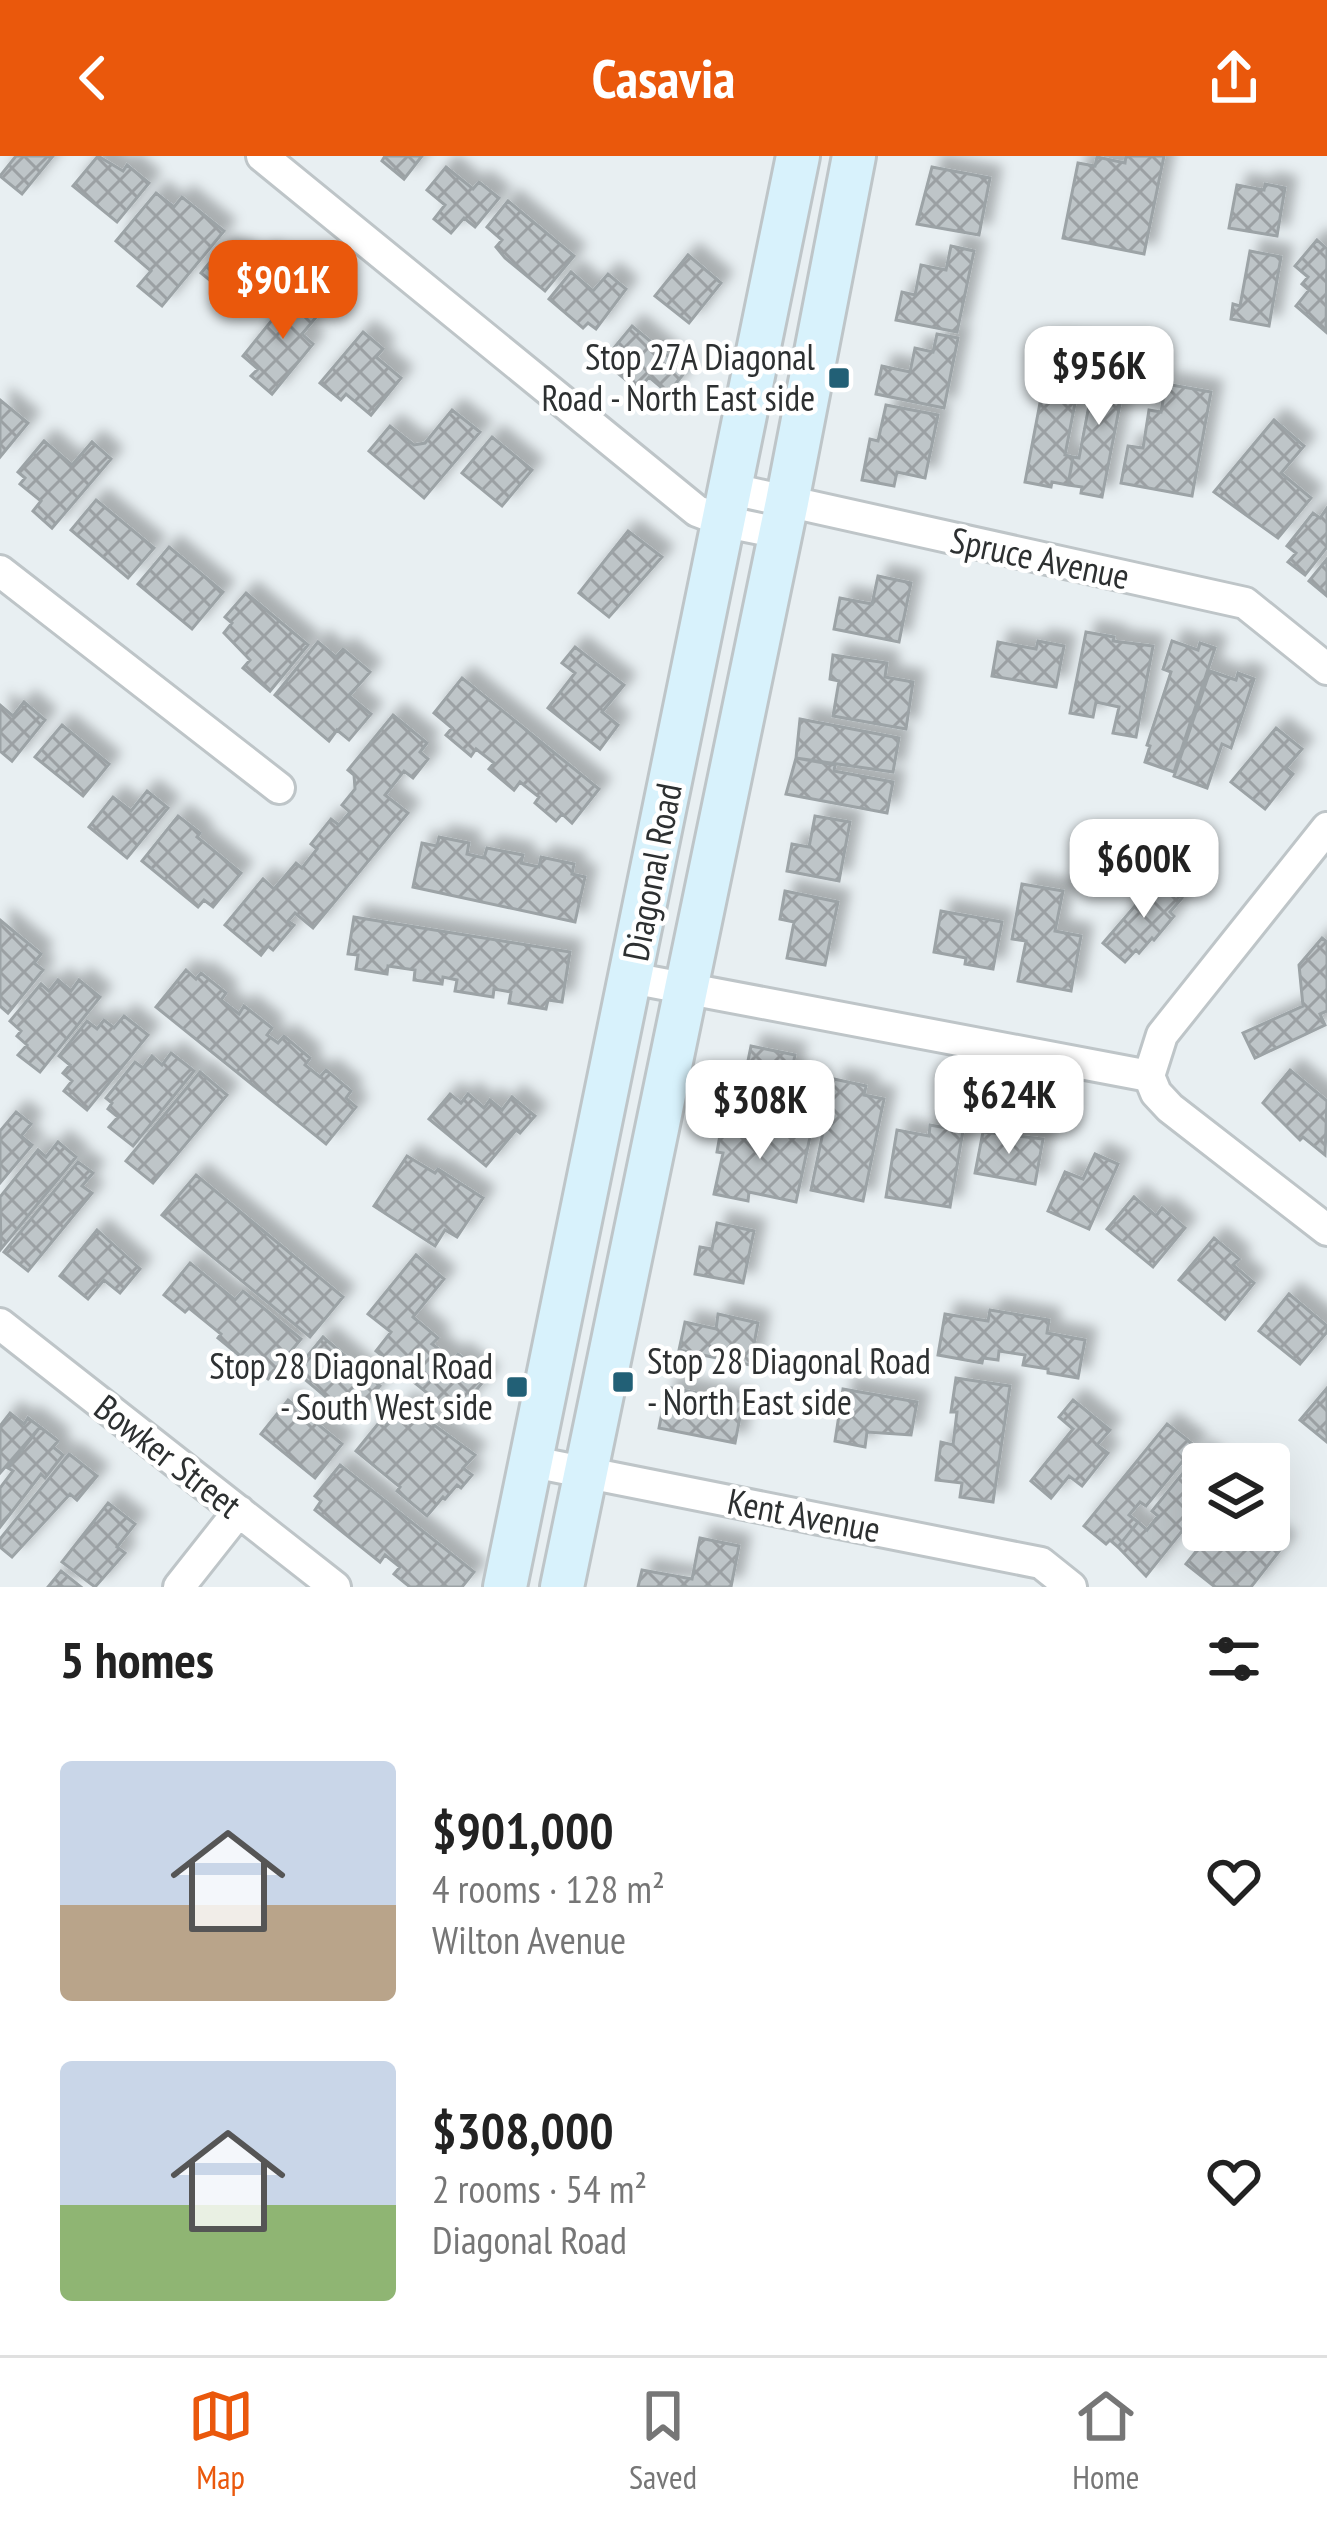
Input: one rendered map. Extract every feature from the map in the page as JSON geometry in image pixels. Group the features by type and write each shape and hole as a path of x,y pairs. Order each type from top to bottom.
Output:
{"main road":[{"name":"Diagonal Road","path":"505,1587 799,156"},
{"name":"Diagonal Road","path":"562,1587 784,518 854,156"}],"street":[{"name":"Spruce Avenue","path":"262,156 697,511 729,506 1245,603 1327,669"},
{"path":"0,571 279,788"},
{"path":"1327,828 1162,1035 1149,1076 1170,1108 1327,1230"},
{"path":"631,978 1149,1076"},
{"name":"Bowker Street","path":"0,1324 335,1587"},
{"name":"Kent Avenue","path":"528,1461 1041,1563 1071,1587"},
{"path":"178,1587 238,1511"}],"building":[{"path":"16,156 53,156 22,194 0,176"},
{"path":"98,156 123,171 127,165 149,183 117,222 73,186"},
{"path":"385,156 422,156 404,179 382,161"},
{"path":"1126,156 1164,156 1144,254 1063,238 1078,163 1095,166 1097,157 1125,163"},
{"path":"446,167 473,189 479,182 499,198 475,227 464,218 451,233 434,219 445,205 427,190"},
{"path":"932,167 990,178 979,235 917,224"},
{"path":"1265,184 1285,188 1277,236 1229,228 1237,185 1264,190"},
{"path":"156,193 174,207 182,197 224,231 162,306 138,286 151,271 116,241"},
{"path":"508,201 574,256 545,291 505,258 496,247 502,240 487,227"},
{"path":"1317,240 1327,249 1326,332 1296,306 1309,290 1302,284 1308,277 1295,266"},
{"path":"223,246 255,266 265,254 284,269 249,312 201,273"},
{"path":"951,246 974,251 957,332 896,320 902,292 915,295 921,265 946,270"},
{"path":"1250,251 1281,257 1269,326 1231,319 1233,304 1240,306"},
{"path":"688,255 721,283 689,323 655,296"},
{"path":"571,272 593,291 608,274 626,289 596,329 588,323 583,328 549,299"},
{"path":"297,289 322,310 302,334 313,344 272,394 251,376 258,369 243,356"},
{"path":"632,326 686,371 668,393 649,377 638,390 603,361"},
{"path":"363,332 383,349 376,357 401,378 371,415 346,394 341,400 320,383"},
{"path":"937,334 958,338 944,408 876,394 882,366 910,372 915,348 933,352"},
{"path":"1051,345 1085,352 1065,455 1073,457 1068,485 1052,482 1051,487 1025,482"},
{"path":"1098,357 1128,363 1102,497 1068,485 1073,457 1079,458"},
{"path":"1166,384 1211,392 1192,496 1121,483 1128,446 1143,448 1149,410 1161,412"},
{"path":"0,400 28,423 0,457"},
{"path":"886,405 938,415 925,478 897,472 894,486 862,480 870,439 878,441"},
{"path":"452,410 480,432 424,498 369,451 390,426 414,445 425,443"},
{"path":"1274,420 1304,446 1281,473 1311,498 1278,538 1214,492"},
{"path":"492,437 532,470 502,506 462,473"},
{"path":"44,441 72,465 92,442 111,459 52,528 33,511 41,501 20,484 25,478 18,472"},
{"path":"96,500 154,548 128,578 71,530"},
{"path":"1327,508 1327,547 1305,575 1288,562 1296,553 1287,546 1313,513 1320,518"},
{"path":"628,531 662,557 609,617 579,593"},
{"path":"169,547 223,592 192,629 138,584"},
{"path":"1327,559 1327,596 1309,581"},
{"path":"878,576 911,583 899,642 834,629 840,598 872,604"},
{"path":"246,593 308,645 270,691 243,668 250,660 224,633 232,623 225,617"},
{"path":"1086,632 1153,646 1136,737 1113,733 1119,707 1096,702 1093,717 1070,713"},
{"path":"1038,641 1064,646 1056,687 992,676 998,642 1036,649"},
{"path":"1172,641 1198,650 1200,643 1215,648 1174,772 1145,762 1171,672 1163,669"},
{"path":"318,642 336,657 343,649 370,672 349,696 371,714 349,740 337,730 329,741 275,695"},
{"path":"575,647 624,685 602,712 618,725 600,749 548,708 575,673 562,663"},
{"path":"833,655 887,663 885,677 913,682 906,729 833,716 839,681 830,679"},
{"path":"1210,671 1236,680 1238,673 1254,679 1231,748 1222,744 1207,788 1174,776"},
{"path":"462,678 599,789 572,823 562,814 556,821 535,803 539,797 520,782 514,790 489,769 494,763 476,749 471,756 446,735 452,728 434,713"},
{"path":"24,702 45,720 12,761 0,751 0,705 13,716"},
{"path":"393,715 427,743 420,752 428,759 413,778 404,771 385,795 408,813 313,928 295,913 288,921 294,925 273,950 268,946 261,955 225,925 263,879 274,889 296,863 302,868 317,849 311,844 331,819 339,825 350,812 342,805 355,789 354,775 348,770"},
{"path":"800,719 899,738 893,772 796,758"},
{"path":"62,725 109,764 83,796 35,757"},
{"path":"1276,728 1302,749 1286,768 1293,774 1265,809 1231,782"},
{"path":"796,758 893,782 887,813 786,794"},
{"path":"147,791 168,808 127,858 89,827 113,797 131,811"},
{"path":"178,816 241,873 213,907 204,900 198,907 142,861"},
{"path":"815,816 850,822 839,881 787,871 792,844 809,847"},
{"path":"439,837 469,843 467,854 484,858 487,848 523,855 521,863 539,867 541,857 574,864 572,874 585,877 575,922 413,887 422,843 437,846"},
{"path":"1159,878 1182,898 1154,940 1125,962 1103,943"},
{"path":"1022,884 1063,891 1055,931 1081,936 1071,991 1018,981 1026,941 1012,939"},
{"path":"785,891 838,902 825,965 787,958 794,922 780,919"},
{"path":"941,911 1002,922 993,969 934,952"},
{"path":"354,917 570,952 562,1002 548,1000 546,1009 509,1003 511,992 494,989 493,997 455,991 457,980 443,977 442,984 414,980 415,970 388,966 387,974 356,969 358,955 348,954"},
{"path":"0,920 41,954 34,963 43,970 8,1013 0,1006"},
{"path":"1322,938 1327,942 1327,1011 1320,1014 1325,1025 1255,1058 1243,1033 1303,1006 1299,965"},
{"path":"186,970 196,979 201,973 226,993 221,1000 239,1014 244,1006 272,1028 267,1035 278,1043 284,1036 310,1058 305,1065 320,1077 326,1070 351,1091 346,1098 356,1107 326,1144 156,1007"},
{"path":"58,980 71,991 79,980 100,997 40,1072 18,1055 27,1045 10,1021 41,984 49,991"},
{"path":"124,1016 148,1035 87,1110 64,1091 72,1081 63,1073 70,1065 59,1056 87,1021 97,1029 104,1020 114,1028"},
{"path":"751,1046 795,1055 783,1114 739,1105"},
{"path":"171,1053 194,1071 133,1146 109,1127 118,1117 108,1109 112,1103 106,1098 135,1062 143,1068 152,1056 162,1065"},
{"path":"1290,1070 1327,1101 1325,1155 1303,1137 1300,1140 1263,1103"},
{"path":"200,1072 227,1095 153,1183 126,1161"},
{"path":"834,1079 866,1086 864,1095 884,1099 863,1201 811,1190"},
{"path":"450,1094 461,1103 468,1094 484,1108 490,1100 502,1110 512,1097 535,1116 520,1133 516,1130 486,1166 429,1119"},
{"path":"16,1112 31,1124 21,1136 32,1145 0,1183 0,1131"},
{"path":"723,1118 810,1137 796,1202 749,1192 748,1201 714,1194 723,1153 717,1152"},
{"path":"930,1125 963,1131 950,1207 886,1197 897,1130 929,1136"},
{"path":"983,1132 1043,1139 1035,1184 975,1173"},
{"path":"58,1142 76,1157 1,1249 0,1197 38,1150 46,1157"},
{"path":"1095,1154 1118,1164 1089,1229 1048,1211 1065,1172 1083,1179"},
{"path":"407,1156 435,1173 438,1169 483,1198 457,1237 445,1230 435,1246 374,1206"},
{"path":"78,1162 93,1173 82,1186 92,1193 28,1271 4,1252"},
{"path":"196,1175 343,1297 310,1337 162,1215"},
{"path":"1134,1197 1156,1216 1162,1208 1185,1228 1153,1267 1107,1229"},
{"path":"717,1223 754,1231 743,1283 695,1274 700,1247 712,1249"},
{"path":"97,1230 140,1269 120,1293 104,1280 88,1299 60,1276"},
{"path":"1214,1238 1239,1259 1233,1265 1254,1283 1225,1319 1179,1280"},
{"path":"416,1255 444,1279 413,1317 438,1338 432,1344 453,1360 458,1354 487,1377 455,1416 376,1351 391,1332 368,1314"},
{"path":"190,1263 235,1300 243,1291 301,1339 268,1379 189,1308 185,1312 164,1295"},
{"path":"1289,1294 1327,1326 1300,1364 1259,1331"},
{"path":"990,1310 1049,1320 1047,1333 1085,1340 1078,1378 1023,1365 1025,1355 999,1351 998,1360 983,1358 982,1363 938,1355 945,1314 988,1321"},
{"path":"718,1314 758,1323 750,1365 679,1350 685,1322 716,1329"},
{"path":"323,1337 380,1386 352,1419 295,1371"},
{"path":"956,1378 1010,1386 993,1502 960,1497 962,1483 936,1480 941,1442 953,1445"},
{"path":"667,1387 743,1402 735,1443 659,1428"},
{"path":"1327,1388 1327,1442 1300,1420"},
{"path":"843,1389 917,1402 911,1435 867,1432 865,1447 835,1441"},
{"path":"288,1400 342,1444 315,1478 261,1434"},
{"path":"1073,1400 1110,1430 1097,1445 1108,1453 1082,1486 1069,1476 1051,1498 1031,1481 1073,1429 1059,1417"},
{"path":"404,1403 475,1455 463,1468 472,1475 427,1516 356,1451 382,1419 387,1424"},
{"path":"10,1413 24,1424 28,1418 40,1427 0,1473 0,1426"},
{"path":"1167,1424 1191,1443 1182,1443 1182,1462 1146,1506 1140,1502 1129,1515 1138,1522 1118,1547 1110,1540 1106,1544 1084,1526"},
{"path":"40,1427 58,1441 53,1447 63,1455 45,1478 41,1474 0,1527 0,1488 13,1471 8,1468"},
{"path":"69,1454 97,1476 77,1500 70,1494 12,1557 0,1547 0,1539"},
{"path":"340,1465 474,1572 462,1587 410,1587 394,1574 400,1567 385,1555 380,1562 315,1510 321,1501 315,1496"},
{"path":"1182,1474 1182,1531 1146,1576 1118,1547 1138,1522 1147,1530 1158,1516 1152,1511"},
{"path":"108,1503 135,1524 117,1547 125,1553 95,1587 62,1562"},
{"path":"700,1538 739,1546 731,1587 638,1587 642,1570 692,1579"},
{"path":"1196,1551 1279,1551 1251,1587 1215,1587 1186,1564"},
{"path":"61,1571 81,1587 48,1587"}],"place":[{"name":"Stop 27A Diagonal Road - North East side","path":"839,378"},
{"name":"Stop 28 Diagonal Road - North East side","path":"623,1382"},
{"name":"Stop 28 Diagonal Road - South West side","path":"517,1387"}]}
